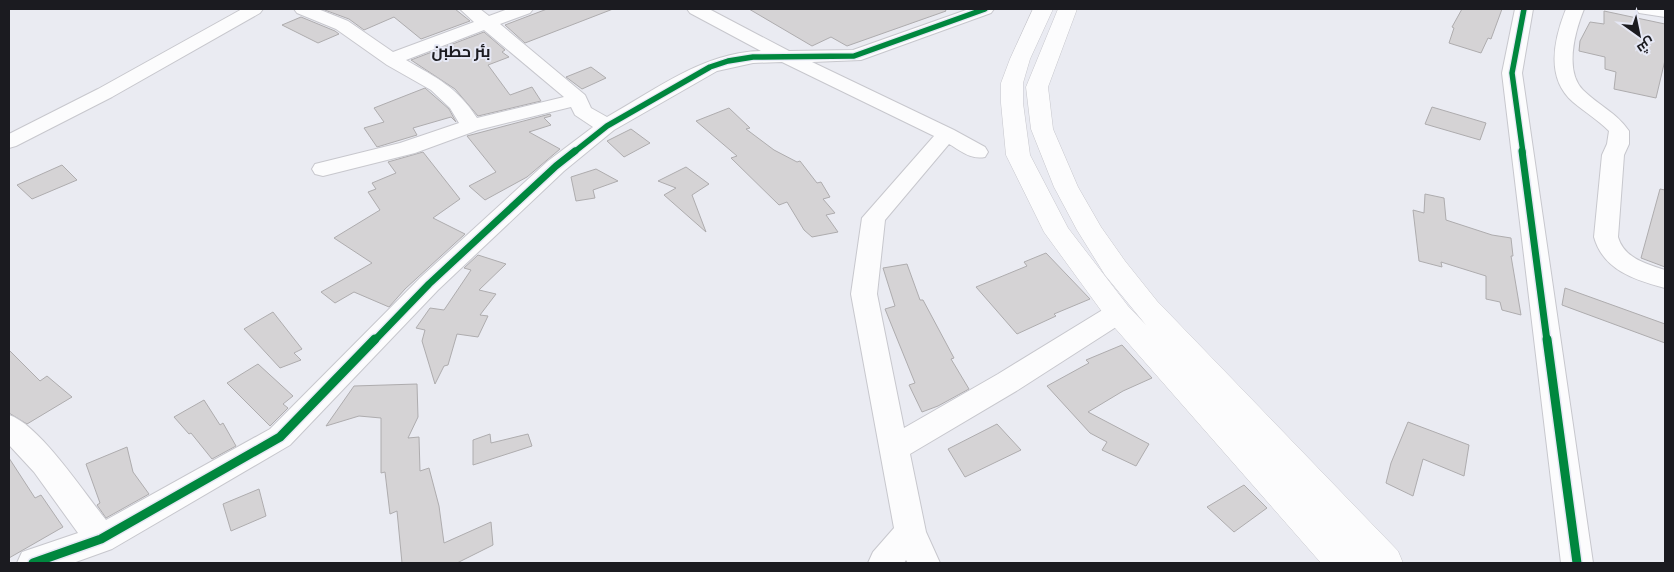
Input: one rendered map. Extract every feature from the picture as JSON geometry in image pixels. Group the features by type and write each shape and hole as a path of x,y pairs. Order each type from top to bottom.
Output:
{"main road":[{"path":"1044,9 1020,59 1012,83 1014,127 1018,155 1057,232 1118,313 1344,563"},
{"path":"1068,9 1036,87 1042,129 1066,187 1115,268 1148,308 1385,563"}],"street":[{"path":"9,142 105,94 254,9"},
{"path":"303,9 342,25 391,59 438,86 458,105 471,126"},
{"path":"469,9 578,99 582,111 607,126"},
{"path":"391,59 524,9"},
{"path":"696,9 782,55 947,134 976,152"},
{"path":"33,563 102,539 280,437 429,284 556,166 607,126 710,67 728,61 782,55 854,56 985,9"},
{"path":"1524,9 1512,63 1512,73 1577,563"},
{"path":"1575,9 1564,46 1567,80 1575,94 1612,123 1619,131 1618,144 1613,155 1607,244 1615,256 1623,262 1665,279"},
{"path":"1645,9 1665,12"},
{"path":"323,169 407,148 471,126 578,99"},
{"path":"924,563 910,532 864,294 874,218 947,134"},
{"path":"894,448 1008,382 1118,313"},
{"path":"9,427 45,463 102,539"},
{"path":"884,563 910,532"}],"building":[{"path":"322,9 455,9 470,21 421,39 394,17 364,30 349,19"},
{"path":"547,9 613,9 525,43 505,25"},
{"path":"749,9 945,9 946,11 847,46 831,37 812,46"},
{"path":"1462,9 1502,9 1491,39 1488,38 1481,53 1449,43 1454,28 1452,27"},
{"path":"1604,11 1665,24 1665,60 1656,98 1614,89 1616,72 1605,69 1605,57 1579,51 1580,41 1590,22 1604,24"},
{"path":"301,17 339,34 318,43 282,25"},
{"path":"484,32 505,50 502,52 509,57 488,65 510,95 532,87 541,101 478,116 455,89 411,60"},
{"path":"591,67 606,78 582,89 566,77"},
{"path":"425,88 449,109 456,122 451,117 413,128 417,135 377,147 364,128 384,122 374,108"},
{"path":"1432,107 1486,123 1480,140 1425,124"},
{"path":"729,108 750,128 746,129 774,150 797,162 800,161 817,183 821,182 830,197 823,199 835,213 826,215 838,232 812,237 804,230 787,202 779,205 731,158 737,156 696,121"},
{"path":"550,114 551,116 544,118 551,125 529,132 560,149 527,177 485,200 469,186 496,172 467,136"},
{"path":"631,129 650,143 624,157 607,141"},
{"path":"423,152 460,199 433,218 465,234 405,289 389,307 354,292 335,303 321,292 372,263 334,238 380,210 368,192 376,189 372,183 396,173 388,162"},
{"path":"62,165 77,180 32,199 17,185"},
{"path":"686,167 709,184 692,195 706,232 664,195 676,188 658,181"},
{"path":"596,169 618,181 593,190 595,198 576,201 571,177"},
{"path":"1660,189 1665,190 1665,267 1641,258"},
{"path":"1425,194 1444,198 1446,220 1492,235 1511,238 1513,256 1511,256 1521,315 1502,310 1500,302 1486,299 1486,276 1441,262 1442,267 1419,261 1413,210 1424,213"},
{"path":"1046,253 1090,299 1054,314 1056,316 1017,334 976,287 1027,266 1024,262"},
{"path":"478,255 506,264 479,290 496,294 480,315 488,316 478,337 457,334 448,365 444,366 435,384 422,341 425,330 416,328 430,308 444,310 471,270 464,268"},
{"path":"907,264 920,300 923,300 954,358 951,359 969,389 938,406 922,412 909,385 915,383 885,309 895,306 883,268"},
{"path":"1565,288 1665,324 1665,343 1562,305"},
{"path":"273,312 302,349 294,353 301,360 280,368 244,329"},
{"path":"1122,345 1152,378 1123,391 1088,412 1149,444 1136,466 1102,450 1107,442 1090,433 1047,386 1089,363 1086,360"},
{"path":"9,350 40,381 47,376 72,397 27,424 9,413"},
{"path":"258,364 293,396 283,404 288,408 270,426 227,383"},
{"path":"417,384 418,417 408,438 419,437 420,471 429,468 439,506 444,543 491,522 493,545 457,563 402,563 397,511 390,514 385,472 381,473 381,418 359,416 326,426 354,386"},
{"path":"204,400 220,425 223,423 236,446 212,459 191,433 189,434 174,417"},
{"path":"1408,422 1469,445 1464,476 1423,459 1413,496 1386,483 1391,463"},
{"path":"997,424 1021,450 965,477 948,449"},
{"path":"490,434 491,443 528,434 532,446 473,465 473,440"},
{"path":"127,447 133,472 149,494 106,518 97,505 100,503 86,464"},
{"path":"9,458 35,498 41,495 63,527 9,558"},
{"path":"1244,485 1267,508 1234,532 1207,507"},
{"path":"259,489 266,516 231,531 223,504"}],"cycle path":[{"path":"33,563 101,539 280,437 429,284 556,166 607,126 710,67 728,61 753,57 854,56 985,9"},
{"path":"1524,9 1512,73 1577,563"}],"district":[{"name":"بئر حطبن","path":"461,51"}]}
